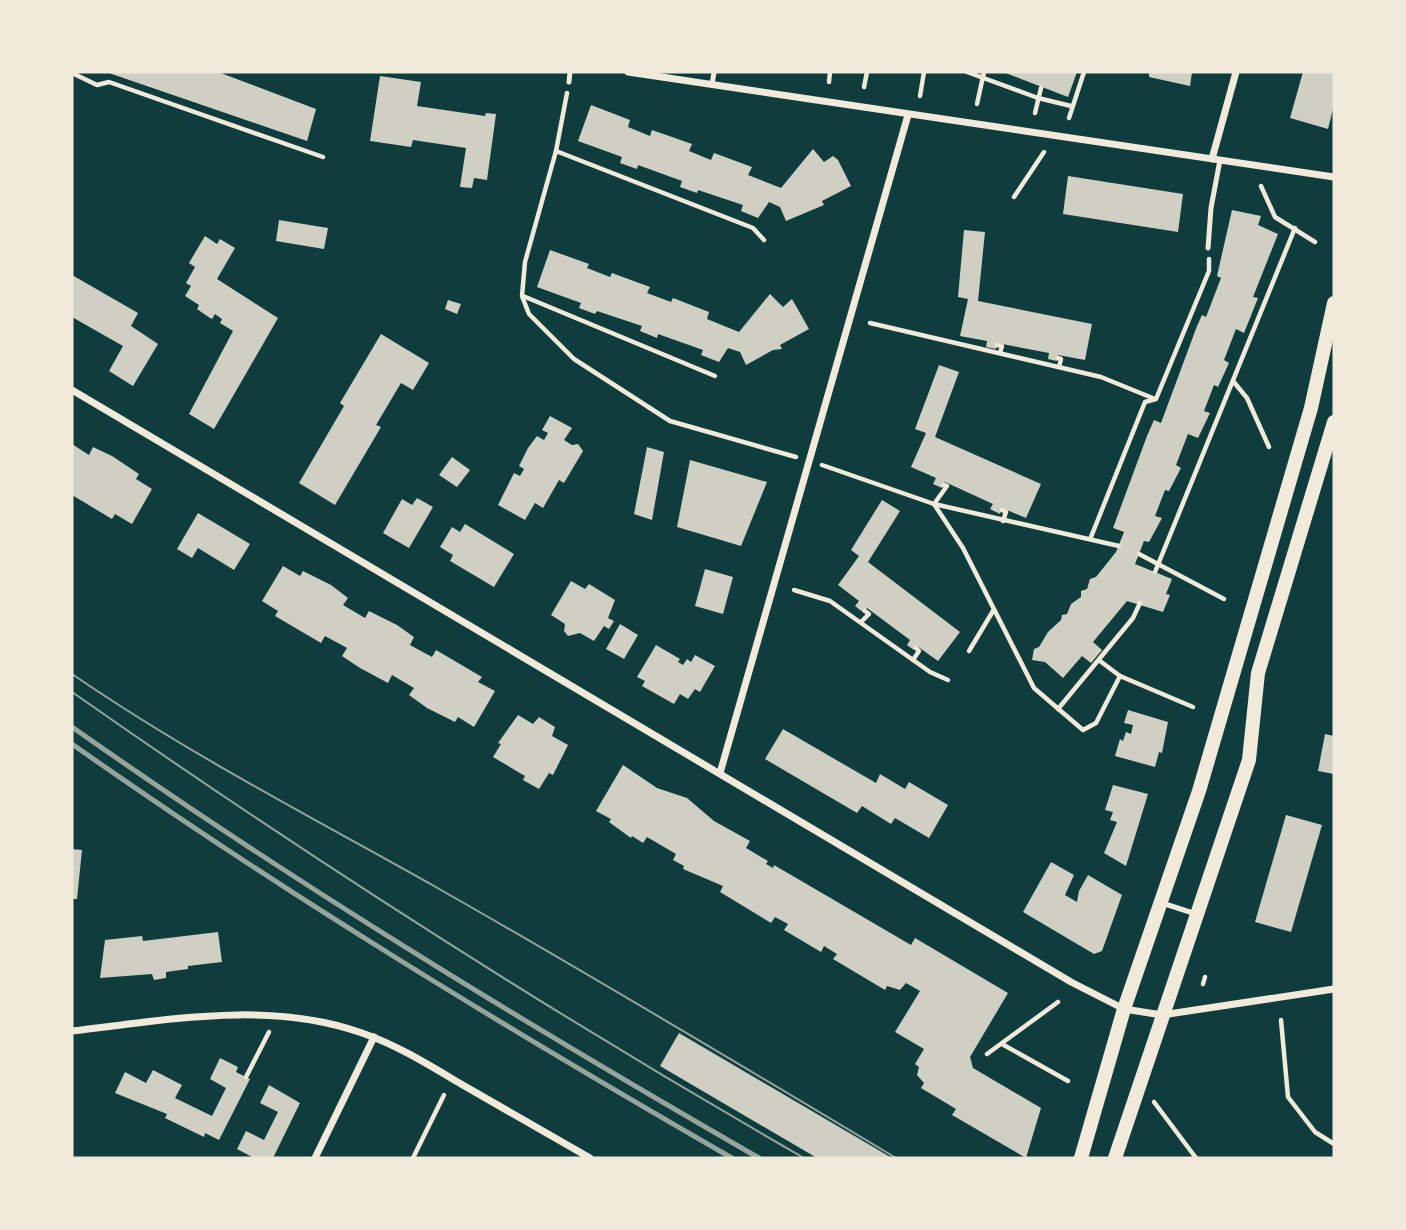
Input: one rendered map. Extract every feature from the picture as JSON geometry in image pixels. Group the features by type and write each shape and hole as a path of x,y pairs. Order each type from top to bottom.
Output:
{"main road":[{"path":"1081,1158 1124,1009 1199,791 1282,511 1311,408 1334,303"},
{"path":"1115,1158 1249,760 1258,673 1334,422"}],"street":[{"path":"628,72 1334,177"},
{"path":"1216,160 1236,72"},
{"path":"720,773 908,115"},
{"path":"72,390 1071,982 1124,1009 1162,1015 1334,989"},
{"path":"72,1031 199,1016 289,1017 333,1025 374,1037 407,1052 590,1158"},
{"path":"315,1158 374,1037"}],"lane":[{"path":"569,82 570,72"},
{"path":"712,85 714,72"},
{"path":"1208,248 1216,160"},
{"path":"1162,904 1197,915"}],"path":[{"path":"829,82 831,72"},
{"path":"864,87 867,72"},
{"path":"920,96 924,72"},
{"path":"967,72 983,75 1038,98 1071,106"},
{"path":"1069,118 1084,72"},
{"path":"72,73 97,85 109,82 323,157"},
{"path":"977,104 983,75"},
{"path":"569,82 556,151 525,262 522,296 529,314 574,359 670,421 793,456"},
{"path":"1035,113 1041,88"},
{"path":"556,151 753,228 764,240"},
{"path":"1014,197 1044,152"},
{"path":"1261,187 1275,217 1315,242"},
{"path":"1155,572 1295,228"},
{"path":"1156,399 1209,271 1208,248"},
{"path":"522,296 715,376"},
{"path":"870,323 1101,377 1156,399"},
{"path":"997,345 1002,346 1000,353"},
{"path":"1058,358 1061,359 1059,367"},
{"path":"1233,380 1247,398 1269,447"},
{"path":"1091,537 1145,402 1156,399"},
{"path":"829,467 934,503 1003,521 1091,537 1119,546"},
{"path":"934,503 947,486 944,485"},
{"path":"934,503 963,548 1034,688 1083,730 1096,723 1120,676"},
{"path":"1002,510 1006,512 1003,521"},
{"path":"1139,554 1224,598"},
{"path":"794,590 830,601 862,621 930,672 948,680"},
{"path":"1058,709 1100,661 1133,618 1140,603"},
{"path":"862,621 869,614 865,611"},
{"path":"969,651 993,611"},
{"path":"913,660 919,651 916,648"},
{"path":"1100,661 1120,676 1193,707"},
{"path":"1203,984 1205,977"},
{"path":"987,1054 1058,1002"},
{"path":"1281,1020 1288,1097 1315,1132 1334,1144"},
{"path":"246,1077 269,1032"},
{"path":"1002,1044 1068,1081"},
{"path":"413,1158 444,1095"},
{"path":"1154,1102 1196,1158"}],"building":[{"path":"106,72 218,72 316,109 307,141"},
{"path":"1003,72 1077,72 1068,97"},
{"path":"1149,72 1192,72 1190,86 1149,77"},
{"path":"1303,72 1334,72 1334,105 1328,129 1290,118"},
{"path":"380,76 421,82 417,106 485,116 486,113 496,114 487,180 474,178 472,188 460,187 466,148 413,140 411,147 370,141"},
{"path":"591,105 630,120 628,127 650,136 652,130 692,144 689,151 711,160 714,153 752,167 748,175 781,188 813,149 824,162 833,156 838,160 851,186 822,201 824,205 786,221 780,207 769,202 758,218 741,211 743,205 680,187 682,181 638,165 637,169 620,163 622,157 578,141"},
{"path":"1068,176 1183,194 1178,232 1063,214"},
{"path":"1232,210 1261,216 1258,225 1278,234 1253,297 1258,298 1244,333 1236,329 1224,360 1229,363 1218,387 1214,385 1204,411 1210,413 1198,438 1188,434 1176,465 1181,468 1169,491 1165,490 1155,516 1162,518 1149,542 1144,541 1135,564 1172,579 1166,594 1170,595 1163,612 1127,601 1093,642 1102,650 1091,663 1082,656 1063,678 1045,662 1032,660 1034,649 1039,647 1048,632 1061,620 1062,615 1067,614 1071,604 1081,597 1081,591 1087,589 1090,579 1096,577 1116,552 1124,532 1113,528 1147,436 1154,420 1161,423 1197,326 1202,315 1206,317 1221,278 1217,276"},
{"path":"279,220 328,228 324,249 276,241"},
{"path":"964,230 985,232 978,301 1092,324 1085,360 1058,355 1057,361 1048,359 1049,353 997,343 996,349 986,347 987,341 960,336 968,299 958,297"},
{"path":"205,236 217,244 220,239 235,248 217,279 278,318 214,429 189,414 233,331 220,323 222,319 215,314 212,319 197,309 199,305 185,296 191,286 186,283 195,267 189,263"},
{"path":"550,250 589,264 587,268 610,277 612,273 650,287 647,293 671,302 673,298 709,312 707,319 739,332 770,294 783,307 792,299 809,329 780,345 782,349 773,350 746,365 740,352 728,348 719,362 701,355 703,350 658,334 657,338 640,331 642,326 597,311 595,314 579,308 581,303 537,287"},
{"path":"72,275 138,313 131,326 158,344 133,386 109,371 123,346 72,317"},
{"path":"448,300 461,304 457,314 445,309"},
{"path":"381,334 429,363 413,390 401,383 376,425 381,427 335,505 299,483 344,406 340,403"},
{"path":"939,365 959,372 935,437 1041,484 1026,518 1002,508 1000,514 990,509 993,504 945,482 942,488 933,484 936,478 911,467 926,433 915,429"},
{"path":"550,416 572,428 564,440 572,445 578,444 583,451 564,483 559,480 543,508 535,503 525,520 498,505 514,473 520,476 524,469 519,466 528,448 537,436 544,440 548,433 542,430"},
{"path":"72,444 89,455 93,447 112,456 139,474 136,479 152,489 132,524 115,514 112,519 72,495"},
{"path":"647,447 664,452 652,520 634,514"},
{"path":"452,457 470,470 457,487 439,475"},
{"path":"690,460 767,482 741,546 677,527"},
{"path":"417,498 433,507 409,548 383,533 402,499 412,505"},
{"path":"882,500 900,511 868,562 960,632 938,661 917,646 914,650 907,645 910,640 867,608 864,613 855,606 859,601 838,585 859,556 851,550"},
{"path":"198,513 250,544 234,570 198,548 192,558 177,549"},
{"path":"465,524 514,554 494,587 450,561 453,555 440,547 452,527 460,532"},
{"path":"283,566 300,576 303,571 331,585 348,598 343,605 365,618 369,611 397,625 414,637 410,645 432,657 436,650 482,677 478,682 495,691 474,727 458,717 455,722 427,708 409,695 414,688 392,675 388,683 360,668 342,656 347,648 325,636 321,643 275,616 278,611 262,601"},
{"path":"705,569 733,577 723,614 695,606"},
{"path":"571,581 585,589 589,584 615,600 608,618 614,621 609,629 604,626 594,641 580,633 568,636 564,631 565,624 551,615"},
{"path":"620,624 638,635 624,659 606,649"},
{"path":"656,645 680,659 678,662 683,665 687,659 691,662 695,655 715,666 700,692 695,689 688,699 680,694 674,704 642,686 645,681 637,677"},
{"path":"1128,710 1168,722 1162,753 1159,752 1155,767 1115,756 1120,739 1123,741 1126,732 1131,734 1133,725 1124,723"},
{"path":"518,715 533,724 539,717 555,727 552,736 568,745 553,775 549,773 539,789 523,780 525,776 493,757 501,744 498,743"},
{"path":"783,729 876,783 880,774 905,789 909,782 948,805 929,838 895,818 891,824 862,806 857,813 765,759"},
{"path":"1325,734 1334,736 1334,774 1318,771"},
{"path":"623,765 657,788 687,798 714,821 750,841 746,848 768,861 766,864 773,868 774,865 911,945 915,938 1008,993 970,1057 973,1068 1041,1108 1026,1158 952,1115 956,1109 921,1088 924,1083 917,1075 919,1067 915,1064 924,1049 895,1032 920,991 906,983 900,990 887,986 885,990 833,959 837,954 824,946 821,952 784,930 788,924 775,917 771,923 720,892 723,886 683,869 684,866 673,860 676,854 647,837 643,843 632,836 631,838 609,822 611,819 596,811"},
{"path":"1113,785 1148,794 1126,866 1104,853 1117,822 1110,820 1113,812 1105,810"},
{"path":"1286,815 1322,825 1291,932 1255,922"},
{"path":"72,849 82,850 77,899 72,899"},
{"path":"1051,862 1074,875 1065,895 1077,902 1079,891 1088,875 1122,895 1102,951 1094,954 1023,912"},
{"path":"218,932 222,962 188,966 188,969 166,972 166,978 154,980 152,974 100,978 105,940 142,936 143,941"},
{"path":"679,1033 892,1158 817,1158 660,1066"},
{"path":"220,1058 238,1067 236,1072 250,1079 219,1140 205,1133 204,1137 165,1118 167,1114 115,1093 125,1072 146,1083 153,1070 182,1085 175,1098 212,1116 226,1088 210,1079"},
{"path":"269,1085 300,1103 273,1158 254,1158 237,1149 246,1131 264,1140 278,1112 260,1103"}],"tram line":[{"path":"72,674 162,732 556,956 896,1158"},
{"path":"72,692 251,815 433,933 617,1048 804,1158"}],"railway":[{"path":"72,727 240,841 411,950 584,1056 759,1158"},
{"path":"72,744 315,907 563,1060 732,1158"}]}
